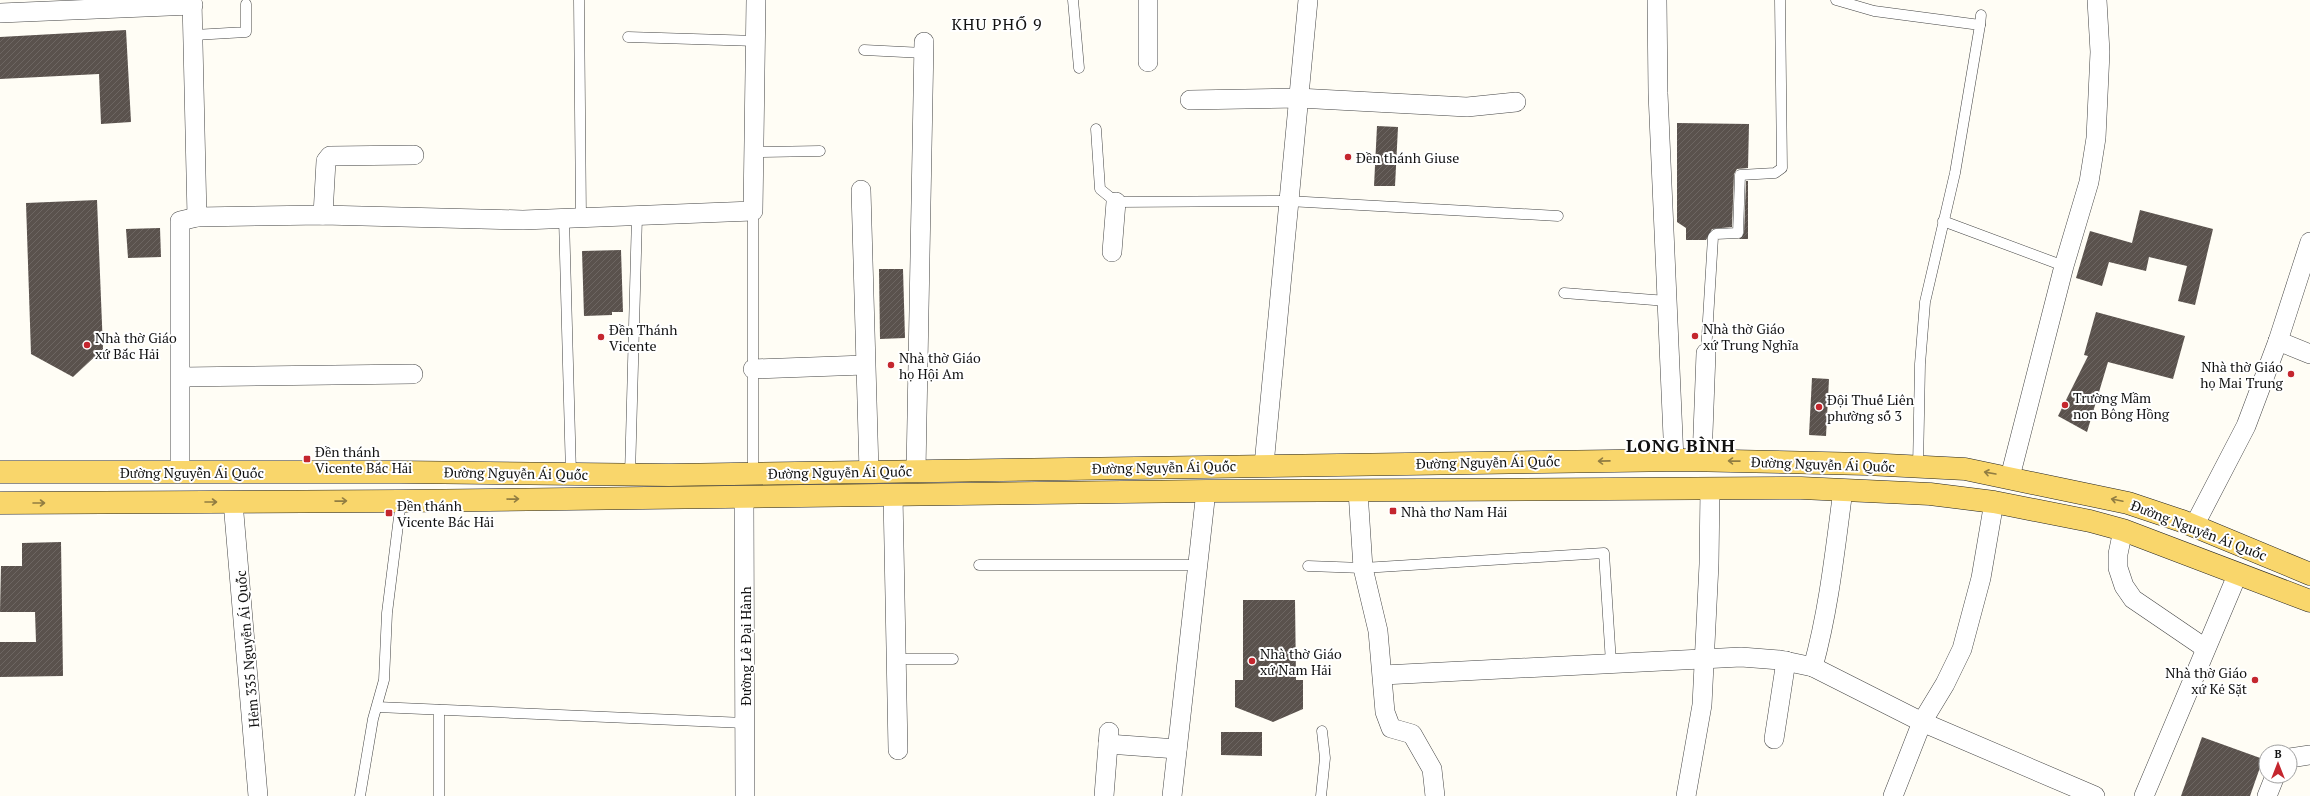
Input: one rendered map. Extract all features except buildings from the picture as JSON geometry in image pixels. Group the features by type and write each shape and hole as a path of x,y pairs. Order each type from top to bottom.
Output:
{"main road":[{"name":"Đường Nguyễn Ái Quốc","path":"0,472 630,475 1674,460 1966,469 2010,477 2128,503 2194,526 2310,574"},
{"path":"1674,460 1675,489"},
{"path":"180,472 180,502"},
{"name":"Đường Nguyễn Ái Quốc","path":"0,503 744,497 1206,491 1675,489 1843,490 1930,494 1994,502 2090,521 2123,530 2310,601"}],"street":[{"path":"180,472 180,221 197,217 323,215 524,220 754,211 756,0"},
{"path":"1148,0 1148,62"},
{"path":"1264,465 1308,0"},
{"path":"1657,0 1658,93 1674,460"},
{"path":"2010,477 2064,266 2089,182 2096,138 2100,52 2097,0"},
{"path":"0,13 193,2 197,217"},
{"path":"916,470 924,47"},
{"path":"1190,100 1298,98 1467,107 1516,102"},
{"path":"323,215 326,161 330,156 414,155"},
{"path":"861,190 869,471"},
{"path":"1112,252 1116,202"},
{"path":"2194,526 2246,426 2278,341 2310,242"},
{"path":"2278,341 2310,354"},
{"path":"1702,460 1706,353"},
{"path":"753,369 865,364"},
{"path":"181,377 413,374"},
{"path":"1686,796 1702,704 1703,658 1709,564 1710,489"},
{"path":"1813,666 1827,608 1843,490"},
{"path":"1172,796 1206,491"},
{"path":"1358,491 1362,568 1378,631 1385,712 1391,728 1412,734 1432,769 1435,796"},
{"path":"893,495 898,750"},
{"name":"Đường Lê Đại Hành","path":"744,497 745,796"},
{"name":"Hẻm 335 Nguyễn Ái Quốc","path":"233,502 258,796"},
{"path":"1893,796 1922,722 1945,684 1962,649 1981,578 1994,502"},
{"path":"2123,530 2118,554 2118,568 2124,586 2132,599 2205,648"},
{"path":"2144,796 2205,648 2238,574"},
{"path":"1383,675 1703,658 1741,657 1786,661 1813,666 1922,722 2095,796"},
{"path":"1774,738 1786,661"},
{"path":"1104,796 1109,737 1177,749"},
{"path":"2298,757 2310,755"},
{"path":"2267,796 2272,784"}],"lane":[{"path":"571,474 572,218 579,0"},
{"path":"1073,0 1079,68"},
{"path":"1706,353 1713,236 1716,234 1738,232 1740,175 1776,173 1782,168 1780,0"},
{"path":"1836,0 1874,12 1980,25"},
{"path":"194,35 246,32 246,4"},
{"path":"1918,467 1920,364 1926,302 1955,173 1981,15"},
{"path":"628,37 756,41"},
{"path":"864,50 924,47"},
{"path":"1096,129 1100,189 1116,202 1288,201 1558,216"},
{"path":"754,152 820,151"},
{"path":"752,474 754,211"},
{"path":"630,475 637,216"},
{"path":"1943,221 2064,266"},
{"path":"1564,293 1667,301"},
{"path":"360,796 376,707 384,680 387,613 401,500"},
{"path":"1308,566 1362,568 1604,553 1611,663"},
{"path":"979,565 1197,565"},
{"path":"896,659 953,659"},
{"path":"376,707 745,723"},
{"path":"439,710 439,796"},
{"path":"1321,796 1325,758 1322,731"}],"place":[{"name":"Đền thánh Giuse","path":"1348,157"},
{"name":"Nhà thờ Giáo xứ Trung Nghĩa","path":"1695,336"},
{"name":"Đền Thánh Vicente","path":"601,337"},
{"name":"Nhà thờ Giáo xứ Bắc Hải","path":"87,345"},
{"name":"Nhà thờ Giáo họ Hội Am","path":"891,365"},
{"name":"Nhà thờ Giáo họ Mai Trung","path":"2291,374"},
{"name":"Trường Mầm non Bông Hồng","path":"2065,405"},
{"name":"Đội Thuế Liên phường số 3","path":"1819,407"},
{"name":"Đền thánh Vicente Bắc Hải","path":"307,459"},
{"name":"Nhà thơ Nam Hải","path":"1393,511"},
{"name":"Đền thánh Vicente Bác Hải","path":"389,513"},
{"name":"Nhà thờ Giáo xứ Nam Hải","path":"1252,661"},
{"name":"Nhà thờ Giáo xứ Kẻ Sặt","path":"2255,680"}],"district":[{"name":"KHU PHỐ 9","path":"997,24"},
{"name":"LONG BÌNH","path":"1681,445"}]}
